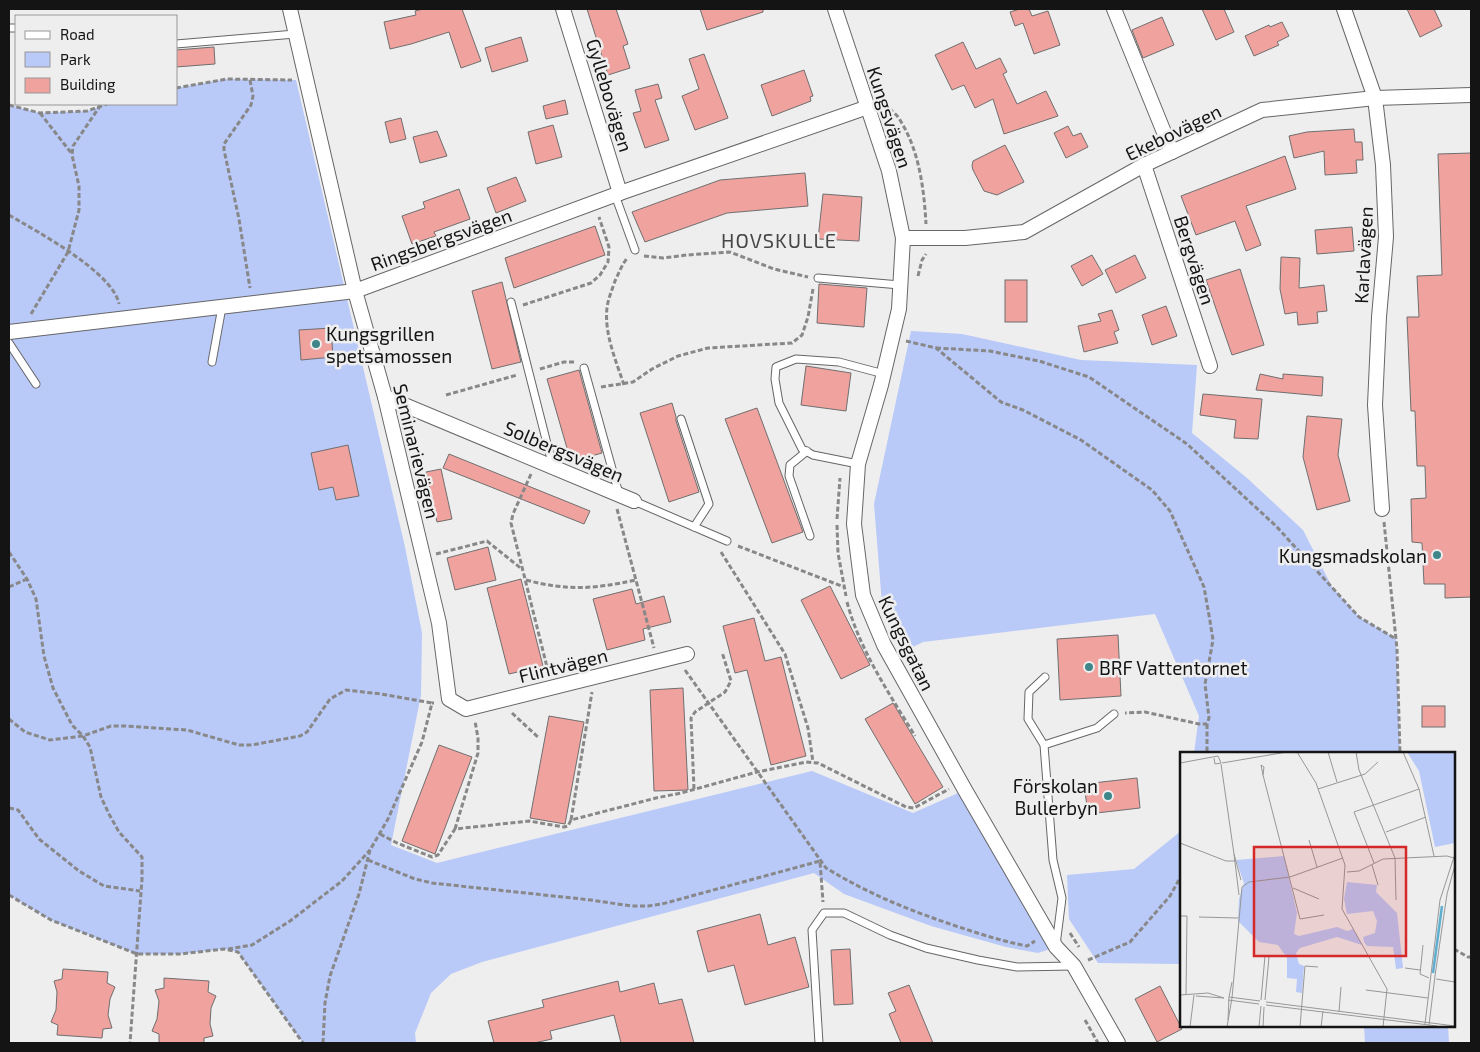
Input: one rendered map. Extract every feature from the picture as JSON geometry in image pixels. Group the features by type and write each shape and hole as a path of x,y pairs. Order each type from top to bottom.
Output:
{"street":[{"name":"Seminarievägen","path":"290,9 355,291 385,397 439,622 449,699"},
{"name":"Gyllebovägen","path":"563,9 618,194"},
{"name":"Kungsvägen","path":"835,9 890,171 903,238"},
{"path":"1114,9 1172,152"},
{"name":"Karlavägen","path":"1344,9 1375,98 1383,165 1386,237 1379,317 1375,405 1382,509"},
{"name":"Ekebovägen","path":"903,238 965,238 1024,232 1144,165 1262,110 1375,98 1471,95"},
{"name":"Ringsbergsvägen","path":"9,332 355,291 618,194 868,107"},
{"name":"Bergvägen","path":"1144,165 1210,366"},
{"name":"Kungsgatan","path":"903,238 899,308 884,374 858,464 854,524 863,595 884,645 960,783 1056,947 1074,966 1118,1043"},
{"name":"Solbergsvägen","path":"385,397 634,501"},
{"name":"Flintvägen","path":"472,707 682,655"},
{"path":"449,699 466,709 472,707"}],"lane":[{"path":"178,44 295,34"},
{"path":"618,194 635,250"},
{"path":"818,278 900,285"},
{"path":"512,305 553,467"},
{"path":"212,362 222,307"},
{"path":"9,342 36,384"},
{"path":"858,464 813,455 802,449 779,403 775,379 776,367 796,359 839,362 884,374"},
{"path":"584,368 616,493"},
{"path":"681,419 709,504 694,527"},
{"path":"807,451 790,465 789,476 810,536"},
{"name":"Solbergsvägen","path":"634,501 727,541"},
{"path":"1045,676 1029,692 1028,719 1044,745 1053,860 1062,898 1056,947"},
{"path":"1044,745 1097,728 1114,714"},
{"path":"819,1043 812,930 824,913 844,913 890,935 926,948 978,960 1017,967 1074,966"}],"path":[{"path":"178,88 227,79 305,80"},
{"path":"250,80 253,96 251,105 224,144 224,150 240,219 252,304"},
{"path":"879,95 884,104 897,117 911,143 920,172 928,251 922,260 916,284"},
{"path":"9,105 40,113 87,110 104,105"},
{"path":"32,329 31,313 68,252 79,210 79,186 72,155 73,146 100,106"},
{"path":"40,113 72,155"},
{"path":"512,305 591,284 600,275 608,262 609,247 594,203"},
{"path":"9,215 83,261 115,292 119,301 121,319"},
{"path":"589,386 624,385 633,382 652,369 678,356 708,348 792,343 802,335 808,317 811,292 818,278 774,269 730,252 687,254 663,258 645,257 635,250 625,260 616,278 607,309 608,328 624,385"},
{"path":"892,338 936,348 990,352 1031,359 1089,377 1187,444 1276,526 1359,617 1396,639"},
{"path":"936,348 1001,402 1023,410 1081,440 1152,490 1170,511 1204,587 1210,621 1212,640 1205,684 1209,718 1206,724 1207,752"},
{"path":"537,460 513,514 511,523 552,687"},
{"path":"842,461 837,505 838,553 850,612 873,666 918,740"},
{"path":"616,493 657,661"},
{"path":"1382,509 1396,639 1400,752"},
{"path":"708,533 784,654 808,728 813,762"},
{"path":"424,557 487,540 524,571"},
{"path":"727,541 863,595"},
{"path":"9,552 27,579 36,599 40,639 53,688 72,725 83,736 90,748 101,797 108,814 119,832 142,857 130,1043"},
{"path":"9,588 27,579"},
{"path":"526,580 542,584 588,588 605,587 636,580"},
{"path":"694,789 690,718 708,702 725,692 732,681 722,652"},
{"path":"682,655 708,702 826,868 855,886 901,907 1003,942 1027,946 1037,939"},
{"path":"455,829 529,822 568,826 571,820 595,676"},
{"path":"9,719 25,732 50,740 83,736 111,726 125,726 187,730 240,745 252,745 300,736 307,732 330,699 346,690 432,703 449,699"},
{"path":"498,701 539,738"},
{"path":"9,895 51,920 137,954 180,954 252,945 290,921 342,881 370,850 380,834 422,742 432,703"},
{"path":"380,834 432,857 438,855 455,829 478,753 478,738 472,707"},
{"path":"1114,714 1145,712 1206,724"},
{"path":"571,820 757,772 806,762 813,762 839,773 906,807 914,808 960,783"},
{"path":"942,782 952,798"},
{"path":"9,808 18,810 39,839 79,871 104,886 140,891"},
{"path":"323,1043 325,1003 330,976 359,894 370,850"},
{"path":"368,860 415,879 432,883 631,906 662,904 820,861"},
{"path":"820,861 824,913"},
{"path":"1074,966 1130,942 1170,896 1180,878"},
{"path":"1060,917 1088,960"},
{"path":"1033,933 1041,945"},
{"path":"224,949 238,952 303,1043"},
{"path":"1455,950 1471,957"},
{"path":"1083,1018 1098,1043"}],"green space":[{"path":"227,79 296,80 405,547 422,633 421,695 391,845 437,863 812,771 913,813 965,790 1056,947 1038,953 1006,947 931,926 844,894 814,873 482,962 451,974 431,993 415,1033 416,1043 303,1043 238,952 224,949 180,954 137,954 51,920 9,895 9,105 40,113 87,111 104,105 178,105 178,88"},
{"path":"911,331 962,334 1081,360 1197,365 1192,433 1247,478 1303,530 1332,587 1359,617 1396,639 1400,752 1194,752 1199,716 1155,614 923,642 905,651 883,616 874,504"},
{"path":"1180,832 1180,964 1098,963 1069,919 1067,875 1134,869"},
{"path":"1364,1027 1448,1027 1449,1043 1365,1043"}],"building":[{"path":"423,9 462,9 481,61 461,68 449,32 390,49 384,22 416,15 415,11"},
{"path":"587,9 616,9 628,44 623,46 630,68 608,75"},
{"path":"700,9 763,9 763,12 707,30"},
{"path":"1029,9 1032,16 1048,11 1060,45 1034,54 1023,23 1015,26 1010,12"},
{"path":"1202,9 1224,9 1234,32 1216,40"},
{"path":"1407,9 1434,9 1442,26 1420,37"},
{"path":"1162,17 1174,45 1143,58 1132,30"},
{"path":"1282,22 1289,36 1277,42 1279,45 1254,56 1245,36 1269,25 1270,27"},
{"path":"521,37 528,61 492,72 485,48"},
{"path":"963,42 976,69 1000,58 1007,72 1003,74 1017,104 1046,91 1058,116 1004,134 993,99 975,108 964,85 952,90 935,55"},
{"path":"214,47 215,64 178,67 178,50"},
{"path":"704,54 728,118 695,130 682,96 699,89 689,59"},
{"path":"804,70 813,96 810,97 811,101 772,116 761,85"},
{"path":"658,84 662,98 655,100 669,140 645,148 633,113 641,111 635,90"},
{"path":"565,100 568,114 546,119 543,106"},
{"path":"401,118 406,139 390,143 385,122"},
{"path":"553,125 562,157 536,164 528,132"},
{"path":"1068,126 1073,136 1081,133 1088,147 1066,158 1054,133"},
{"path":"1354,129 1355,142 1362,142 1363,160 1356,160 1357,173 1325,175 1324,151 1294,158 1289,136 1307,132"},
{"path":"437,131 447,156 420,163 413,137"},
{"path":"1005,145 1024,182 997,195 984,191 972,166 973,161"},
{"path":"1471,153 1471,597 1445,598 1445,584 1424,584 1422,543 1412,542 1411,499 1426,498 1425,466 1417,466 1415,411 1411,411 1407,317 1419,317 1417,276 1442,275 1438,154"},
{"path":"1285,156 1296,189 1246,206 1261,245 1246,251 1235,221 1196,235 1181,196"},
{"path":"805,173 808,206 727,213 645,242 632,212 720,180"},
{"path":"516,177 526,201 496,213 487,188"},
{"path":"459,189 470,219 434,232 436,236 412,244 402,216 425,208 423,202"},
{"path":"823,194 862,197 859,241 818,239"},
{"path":"595,226 605,255 514,288 505,258"},
{"path":"1352,227 1354,251 1317,254 1315,230"},
{"path":"1092,255 1103,274 1082,286 1071,266"},
{"path":"1135,255 1146,278 1116,293 1105,270"},
{"path":"1281,257 1300,258 1299,288 1324,285 1327,311 1317,312 1318,323 1298,325 1297,312 1285,314 1280,289"},
{"path":"1240,269 1264,345 1232,355 1206,280"},
{"path":"1005,280 1027,280 1027,322 1005,322"},
{"path":"502,282 521,362 492,369 472,291"},
{"path":"819,284 867,288 864,327 817,323"},
{"path":"1166,306 1177,336 1152,345 1142,315"},
{"path":"1112,310 1119,330 1114,332 1118,343 1084,352 1078,326 1101,321 1098,314"},
{"name":"Kungsgrillen spetsamossen","path":"331,328 333,357 301,360 299,330"},
{"path":"806,366 851,373 846,411 801,405"},
{"path":"579,370 602,453 571,462 547,379"},
{"path":"1260,374 1283,379 1283,374 1323,377 1322,396 1256,390"},
{"path":"1203,394 1262,399 1258,439 1234,438 1236,420 1200,415"},
{"path":"672,403 699,492 669,502 640,413"},
{"path":"757,408 803,532 772,543 725,419"},
{"path":"1307,416 1342,419 1338,455 1350,501 1317,510 1303,457"},
{"path":"348,445 359,496 336,500 333,487 319,490 311,453"},
{"path":"449,454 590,511 584,524 443,468"},
{"path":"441,469 452,519 437,522 426,472"},
{"path":"488,547 496,580 455,590 447,558"},
{"path":"521,579 543,666 509,674 487,588"},
{"path":"830,586 870,665 841,679 801,600"},
{"path":"632,589 636,604 664,596 671,622 643,629 645,640 607,650 593,599"},
{"path":"754,618 765,661 781,657 806,756 771,765 747,670 735,673 723,626"},
{"name":"BRF Vattentornet","path":"1118,635 1121,696 1060,700 1057,639"},
{"path":"683,688 688,790 654,791 650,690"},
{"path":"893,703 943,787 915,804 865,719"},
{"path":"1422,706 1445,706 1445,727 1422,727"},
{"path":"549,716 584,722 565,824 530,818"},
{"path":"439,745 472,757 435,854 402,841"},
{"path":"1137,778 1140,808 1088,814 1084,784"},
{"path":"760,914 768,945 795,937 809,987 745,1005 734,965 708,972 697,931"},
{"path":"850,949 853,1004 834,1005 831,950"},
{"path":"63,969 108,972 107,983 115,987 110,999 108,1015 112,1028 103,1029 102,1038 57,1035 58,1025 51,1022 56,1010 57,992 54,981 62,979"},
{"path":"164,978 209,981 208,992 216,996 211,1008 210,1024 213,1036 204,1038 204,1043 159,1043 159,1034 152,1031 157,1019 159,1001 155,990 164,988"},
{"path":"618,981 620,992 654,983 659,1004 682,999 694,1043 621,1043 614,1015 550,1031 552,1039 534,1043 494,1043 488,1021 544,1007 542,1000"},
{"path":"909,985 933,1043 901,1043 889,1014 896,1011 888,993"},
{"path":"1160,986 1182,1029 1157,1042 1135,999"}],"place":[{"name":"Kungsgrillen spetsamossen","path":"316,344"},
{"name":"Kungsmadskolan","path":"1437,555"},
{"name":"BRF Vattentornet","path":"1089,667"},
{"name":"Förskolan Bullerbyn","path":"1108,796"}],"district":[{"name":"HOVSKULLE","path":"779,240"}]}
